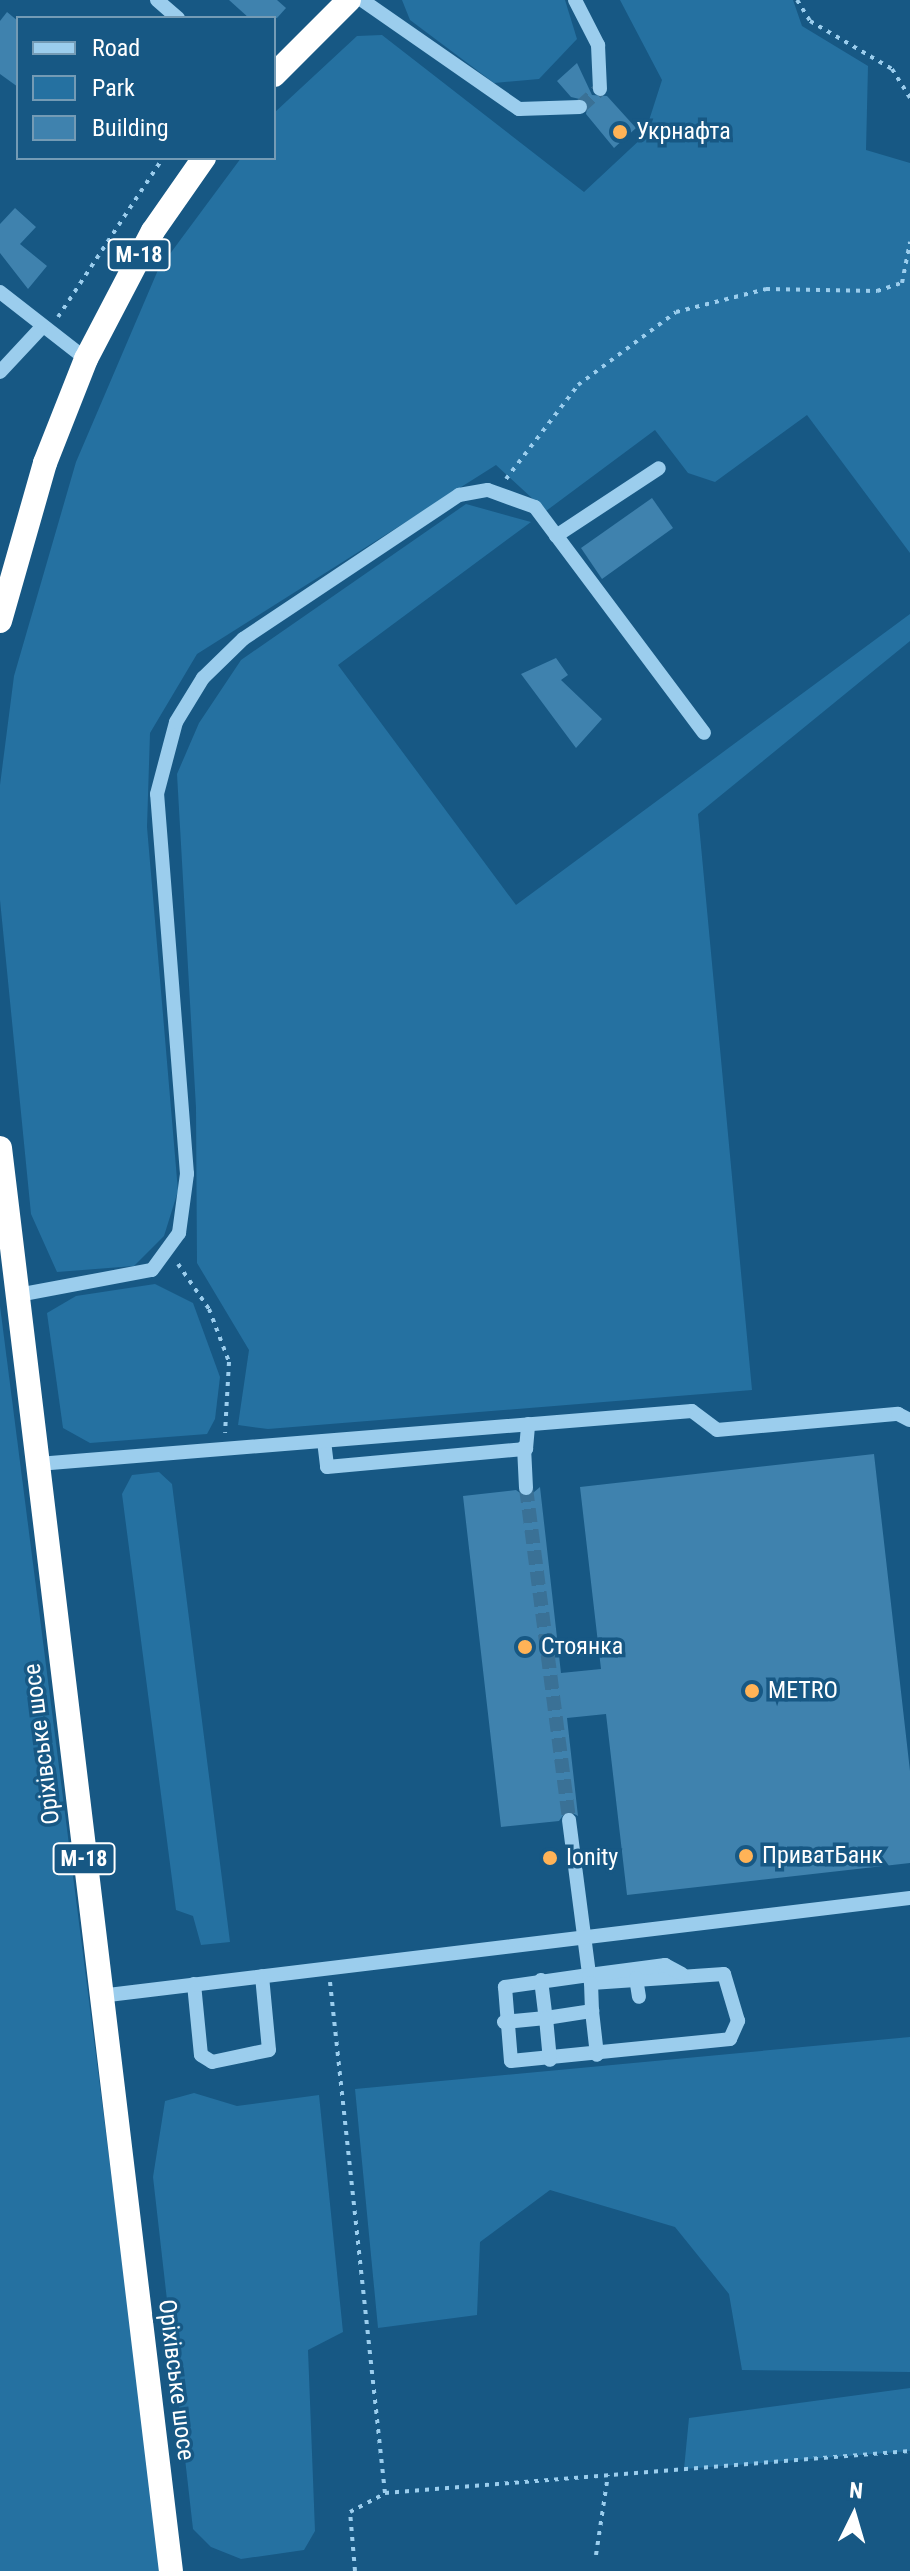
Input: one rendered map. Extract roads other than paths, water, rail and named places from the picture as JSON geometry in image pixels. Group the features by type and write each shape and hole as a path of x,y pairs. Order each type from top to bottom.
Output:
{"highway":[{"path":"276,73 349,0"},
{"name":"М-18","path":"0,621 45,463 86,359 153,231 203,160"},
{"name":"Оріхівське шосе","path":"0,1148 171,2571"}],"street":[{"path":"157,0 176,16"},
{"path":"362,0 519,109 580,107"},
{"path":"575,0 598,45 600,89"},
{"path":"0,292 45,331 86,359"},
{"path":"0,372 45,331"},
{"path":"556,536 659,468"},
{"path":"18,1295 152,1270 170,1252 184,1215 187,1174 157,794 176,722 203,678 243,639 459,495 499,492 535,507 704,733"},
{"path":"38,1464 692,1411 717,1430 898,1414 910,1420"},
{"path":"526,1488 524,1447 528,1424"},
{"path":"324,1441 327,1467 524,1447"},
{"path":"569,1820 591,1977 597,2055"},
{"path":"100,1996 910,1898"},
{"path":"591,1977 649,1967 682,1974"},
{"path":"710,1971 732,1982 738,2021 730,2039 550,2060 511,2061 504,2022 505,1987 541,1980 636,1978 710,1971"},
{"path":"194,1984 201,2055 212,2062 269,2050 262,1976"},
{"path":"636,1978 639,1997"},
{"path":"541,1980 550,2060"},
{"path":"504,2022 592,2011"}],"tunnel":[{"path":"580,107 600,89"},
{"path":"526,1488 569,1820"}],"place":[{"name":"Укрнафта","path":"620,132"},
{"name":"Стоянка","path":"525,1647"},
{"name":"METRO","path":"752,1691"},
{"name":"ПриватБанк","path":"746,1856"},
{"name":"Ionity","path":"550,1858"}]}
